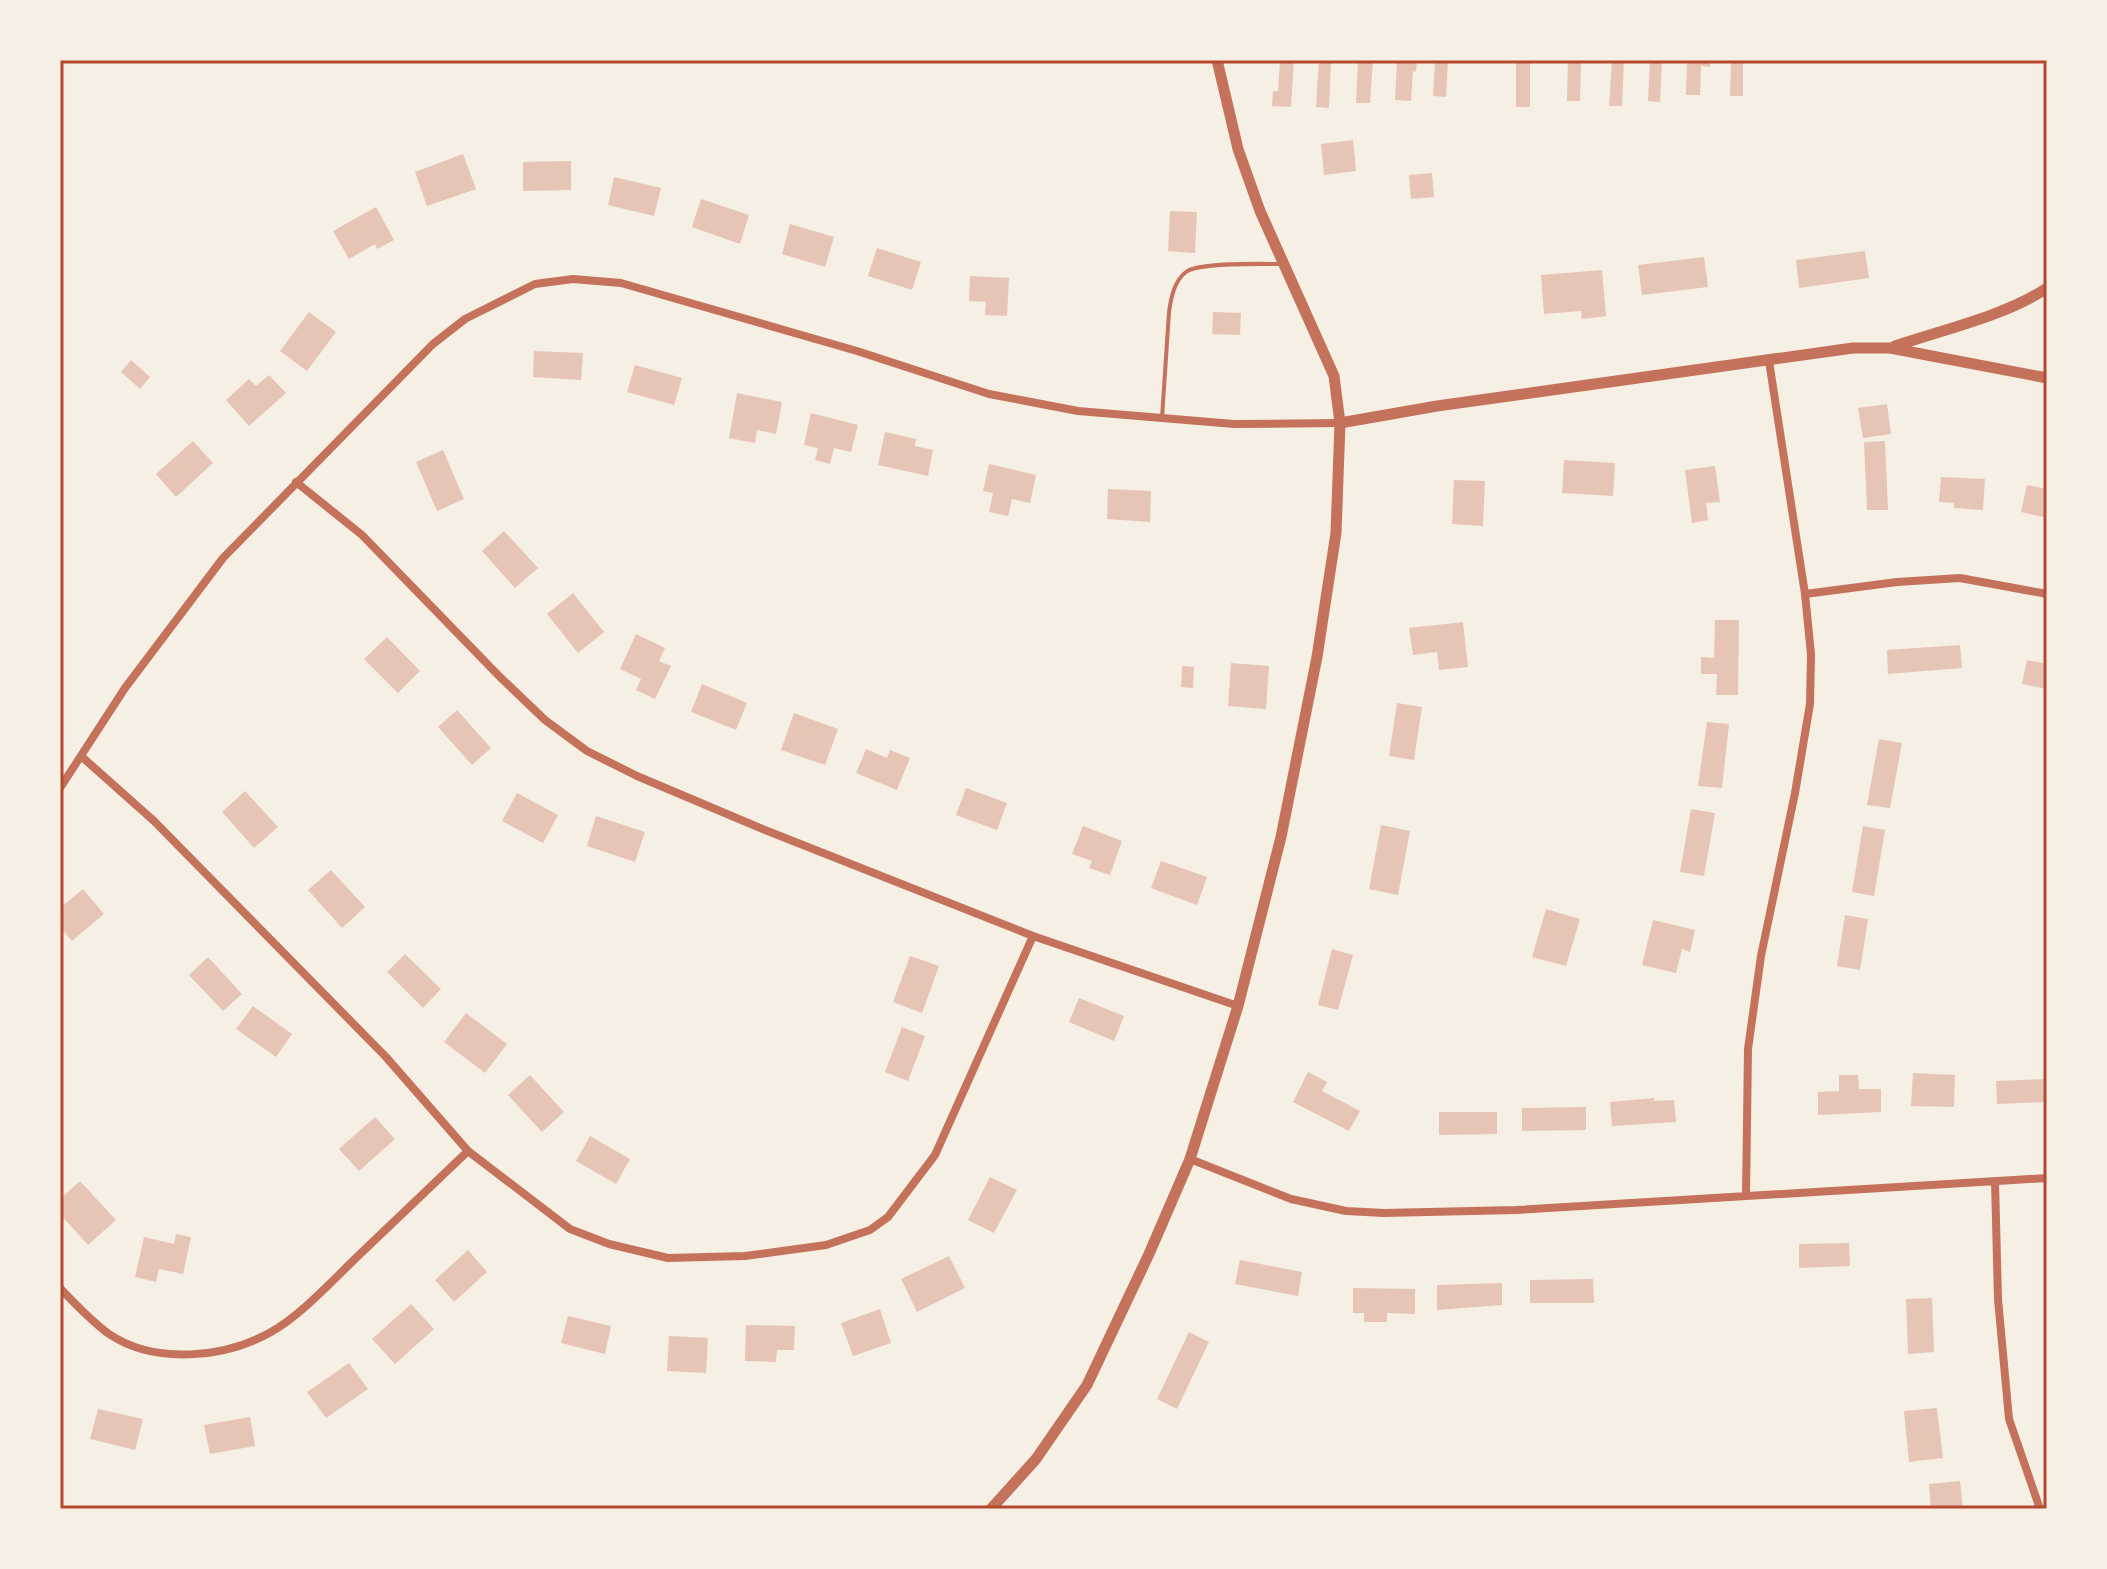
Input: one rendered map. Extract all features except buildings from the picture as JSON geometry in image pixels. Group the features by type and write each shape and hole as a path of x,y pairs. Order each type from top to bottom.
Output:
{"street":[{"path":"991,1509 1036,1459 1087,1385 1190,1159 1238,1006 1281,837 1317,657 1336,533 1340,423 1334,376 1260,211 1238,149 1217,60"},
{"path":"60,788 125,688 223,558 433,344 465,319 535,284 573,279 621,283 857,351 989,394 1078,411 1234,424 1340,423 1437,406 1853,348 1890,348 2047,378"},
{"path":"1890,348 1988,316 2047,288"},
{"path":"1746,1196 1748,1049 1761,956 1810,704 1811,654 1805,594 1769,361"},
{"path":"296,482 362,535 500,677 545,720 587,751 637,776 765,830 1033,936 1238,1006"},
{"path":"1805,594 1897,582 1960,578 2047,594"},
{"path":"81,756 165,832 386,1057 468,1151 570,1229 609,1244 668,1258 745,1256 826,1245 870,1230 888,1217 935,1155 1033,936"},
{"path":"60,1288 110,1334 143,1349 185,1355 210,1354 240,1347 273,1331 318,1295 468,1151"},
{"path":"1190,1159 1291,1199 1346,1211 1384,1213 1516,1210 2047,1178"},
{"path":"1995,1181 1998,1299 2009,1419 2040,1509"}],"lane":[{"path":"1162,418 1169,312 1180,278 1189,269 1284,263"}]}
